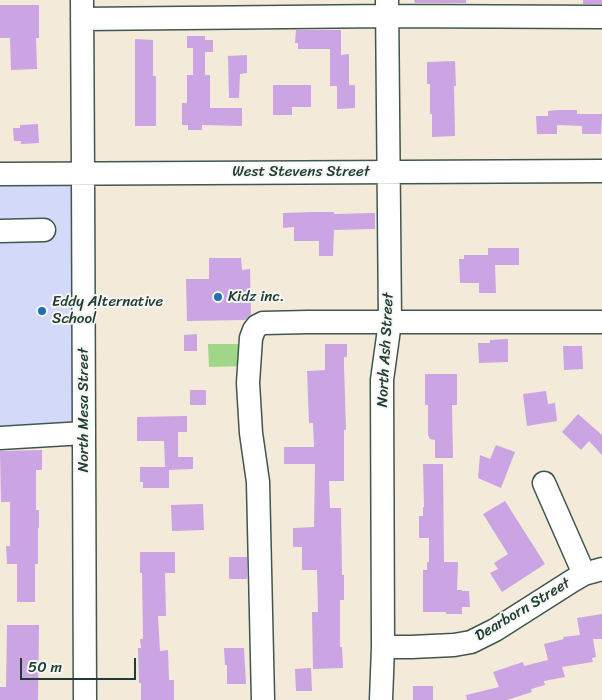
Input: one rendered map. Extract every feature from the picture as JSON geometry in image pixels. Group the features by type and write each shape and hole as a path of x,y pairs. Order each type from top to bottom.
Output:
{"street":[{"path":"82,10 387,8 602,17"},
{"name":"North Ash Street","path":"382,700 382,380 390,322 387,8"},
{"name":"North Mesa Street","path":"82,10 86,700"},
{"name":"West Stevens Street","path":"0,174 602,171"},
{"path":"0,231 44,230"},
{"path":"263,700 258,482 251,433 248,383 251,338 257,326 263,323 602,322"},
{"path":"0,438 84,433"},
{"path":"544,483 593,572"},
{"name":"Dearborn Street","path":"383,647 454,645 472,642 495,630 572,581 593,572"}],"shaded area":[{"name":"Eddy Alternative School","path":"83,173 84,433 0,438 0,174"}],"green space":[{"path":"208,344 245,344 245,366 209,367"}],"building":[{"path":"414,0 466,0 466,3 415,3"},
{"path":"583,0 602,0 602,4 583,4"},
{"path":"0,5 39,5 39,38 36,38 37,69 11,70 10,38 0,38"},
{"path":"296,30 341,30 341,55 349,54 349,85 355,85 355,108 337,109 337,86 330,86 330,49 298,49 298,43 295,43"},
{"path":"187,36 205,36 205,40 213,40 213,52 205,52 205,75 210,75 210,108 242,108 242,126 202,125 202,130 188,130 188,125 182,125 182,103 187,103 187,75 193,75 193,48 187,48"},
{"path":"135,39 153,40 153,76 156,76 156,126 135,126"},
{"path":"247,55 247,73 240,74 239,98 229,98 228,56"},
{"path":"455,61 455,136 432,137 430,84 427,84 427,62"},
{"path":"273,85 311,85 311,107 292,107 292,115 273,115"},
{"path":"577,110 577,114 602,114 601,134 582,134 582,126 557,125 557,134 537,134 536,116 548,116 548,111"},
{"path":"38,124 39,143 21,144 21,141 14,141 13,128 20,128 20,125"},
{"path":"334,212 334,214 375,213 375,229 334,230 333,256 319,256 319,241 294,241 294,227 283,228 283,213"},
{"path":"488,248 519,248 519,265 495,265 496,293 479,293 479,283 460,283 459,259 464,259 464,255 488,255"},
{"name":"Kidz inc.","path":"209,258 241,258 242,270 250,269 251,314 245,320 187,321 186,279 209,279"},
{"path":"197,334 197,351 184,351 184,335"},
{"path":"508,339 508,362 479,363 478,343 490,343 490,340"},
{"path":"325,344 347,344 347,357 344,357 346,430 344,430 344,481 329,481 330,508 341,508 344,600 340,600 340,647 342,647 343,668 313,669 312,612 318,612 317,570 302,570 302,547 293,547 293,528 314,527 315,464 284,464 284,447 314,447 313,423 309,423 307,371 325,370"},
{"path":"563,346 582,346 583,369 564,370"},
{"path":"425,374 457,374 457,405 452,405 453,458 435,458 435,440 430,439 428,435 428,405 425,405"},
{"path":"190,390 206,390 206,405 190,405"},
{"path":"546,391 548,404 555,403 557,421 527,426 523,394"},
{"path":"578,414 602,435 602,455 589,441 581,450 562,432"},
{"path":"187,416 187,432 178,432 178,457 193,457 193,469 169,470 169,488 143,488 143,482 140,482 140,467 165,467 164,441 137,441 137,417"},
{"path":"496,445 515,452 501,488 478,478 480,455 490,459"},
{"path":"42,450 42,470 36,470 36,510 39,510 39,528 38,564 35,564 35,602 17,602 17,564 7,564 6,546 10,546 10,502 1,502 0,451"},
{"path":"423,464 443,464 444,562 458,562 457,590 469,591 470,607 462,607 462,614 423,612 423,570 427,570 427,562 429,562 429,538 419,538 419,516 423,516 424,507"},
{"path":"505,501 545,564 502,592 490,573 498,569 494,563 508,554 483,514"},
{"path":"203,504 204,530 172,531 171,505"},
{"path":"140,552 175,552 175,573 165,573 166,616 158,616 160,651 168,650 169,680 174,680 174,700 141,700 138,648 141,648 140,639 143,639"},
{"path":"229,557 247,557 247,579 229,579"},
{"path":"602,614 602,639 593,639 596,657 592,658 593,662 562,667 565,677 544,681 545,685 531,689 532,692 507,700 467,700 466,695 499,687 493,672 523,662 524,666 548,660 544,644 564,639 563,637 580,635 577,618"},
{"path":"7,625 39,625 38,700 0,700 0,687 6,687"},
{"path":"224,648 244,648 246,684 227,684 227,665 225,665"},
{"path":"311,668 312,691 296,691 295,669"},
{"path":"413,686 433,686 433,700 413,700"}],"place":[{"name":"Kidz inc.","path":"218,297"},
{"name":"Eddy Alternative School","path":"42,311"}]}
